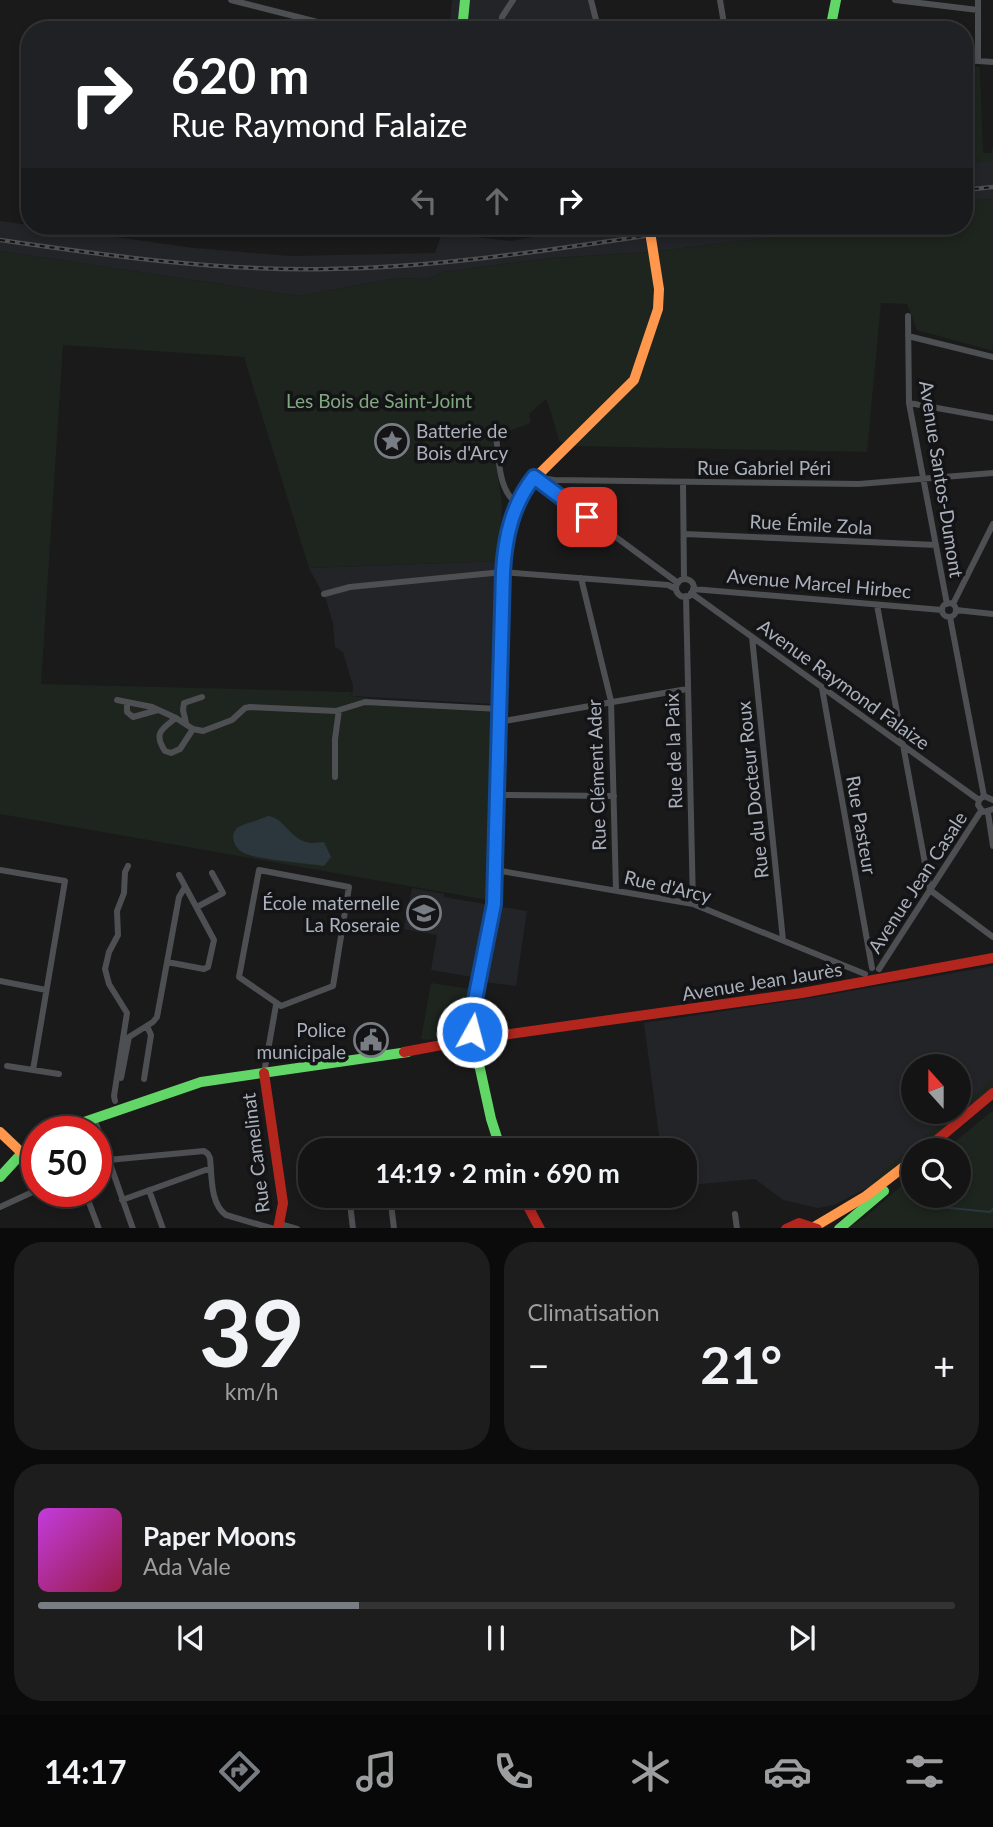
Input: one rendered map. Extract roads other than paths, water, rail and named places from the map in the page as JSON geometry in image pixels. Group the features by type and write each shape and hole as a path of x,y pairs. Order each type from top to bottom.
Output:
{"main road":[{"path":"460,21 462,0"},
{"path":"832,21 836,0"},
{"path":"496,1138 472,1032 472,1021 494,904 503,572 508,530 517,504 534,477 634,380 658,309 659,289 651,235"},
{"name":"Avenue Jean Jaurès","path":"96,1116 116,1105 188,1085 769,999 866,978 878,972 993,958"},
{"name":"Rue Camelinat","path":"264,1073 283,1203 277,1227"},
{"path":"939,1138 993,1093"},
{"path":"948,1138 993,1101"},
{"path":"0,1132 21,1152"},
{"path":"0,1177 21,1154"},
{"path":"786,1228 799,1223 815,1228 879,1187 901,1169"},
{"path":"839,1228 901,1177"},
{"path":"523,1208 534,1228"},
{"path":"529,1208 540,1228"}],"street":[{"path":"231,0 314,21"},
{"path":"502,21 513,0"},
{"path":"591,0 596,21"},
{"path":"720,0 724,21"},
{"path":"895,0 978,10"},
{"path":"978,0 978,61"},
{"path":"973,61 993,62"},
{"name":"Avenue Santos-Dumont","path":"908,316 909,403 950,607"},
{"path":"908,336 993,357"},
{"path":"909,403 993,418"},
{"path":"496,437 505,491 517,504"},
{"name":"Rue Gabriel Péri","path":"534,477 554,480 859,484 993,473"},
{"path":"534,477 679,584"},
{"path":"324,594 350,587 503,572 668,585 679,584 691,582 690,593 678,594 679,584 685,534 683,482"},
{"path":"950,617 944,616 993,524"},
{"name":"Rue Émile Zola","path":"685,534 936,545"},
{"name":"Rue Clément Ader","path":"581,578 611,701 616,890"},
{"name":"Avenue Marcel Hirbec","path":"690,593 950,607 993,614"},
{"name":"Avenue Raymond Falaize","path":"690,593 902,744 988,797"},
{"name":"Rue de la Paix","path":"690,593 687,689 693,904"},
{"path":"877,605 930,890 993,937"},
{"path":"950,607 988,797 978,807 987,811 993,846"},
{"name":"Rue du Docteur Roux","path":"752,637 783,940"},
{"name":"Rue Pasteur","path":"822,688 878,972"},
{"path":"499,722 687,689"},
{"path":"190,727 184,718 184,703 202,697"},
{"path":"117,701 159,710 190,727 204,731 232,720 245,708 340,710 365,702 499,709"},
{"path":"127,703 127,712 133,717 159,710"},
{"path":"335,777 335,739 340,710"},
{"path":"176,718 159,734 158,740 165,751 171,753 180,749 190,727"},
{"path":"497,795 614,796"},
{"name":"Avenue Jean Casale","path":"878,972 930,890 987,811"},
{"path":"116,1105 114,1096 127,1013 107,977 106,960 118,934 117,911 124,893 128,866"},
{"path":"0,870 65,881 33,1070"},
{"path":"259,870 349,887 333,985 281,1006 276,1004 239,977 259,870"},
{"name":"Rue d'Arcy","path":"495,870 693,904 783,940 866,978"},
{"path":"197,907 223,892 212,873"},
{"path":"167,962 204,969 210,963 214,940 179,875"},
{"path":"116,1105 129,1037 157,1017 179,897 185,887"},
{"path":"866,978 878,972"},
{"path":"0,981 47,990"},
{"path":"264,1073 276,1004"},
{"path":"144,1079 151,1035 147,1026"},
{"path":"7,1066 59,1074"},
{"path":"112,1158 204,1151 208,1154 220,1211 226,1215 277,1227 294,1228"},
{"path":"122,1200 211,1168"},
{"path":"112,1170 133,1228"},
{"path":"149,1190 163,1228"},
{"path":"0,1207 21,1197"},
{"path":"91,1207 99,1228"},
{"path":"351,1208 353,1228"},
{"path":"392,1208 394,1228"},
{"path":"735,1214 737,1228"}],"waterway":[{"path":"951,1208 990,1212 993,1209"}],"railway":[{"path":"973,189 993,187"},
{"path":"0,240 204,265 328,269 473,259 651,235"}],"place":[{"name":"Batterie de Bois d'Arcy","path":"392,441"},
{"name":"École maternelle La Roseraie","path":"424,913"},
{"name":"Police municipale","path":"371,1040"}],"park label":[{"name":"Les Bois de Saint-Joint","path":"379,400"}]}
